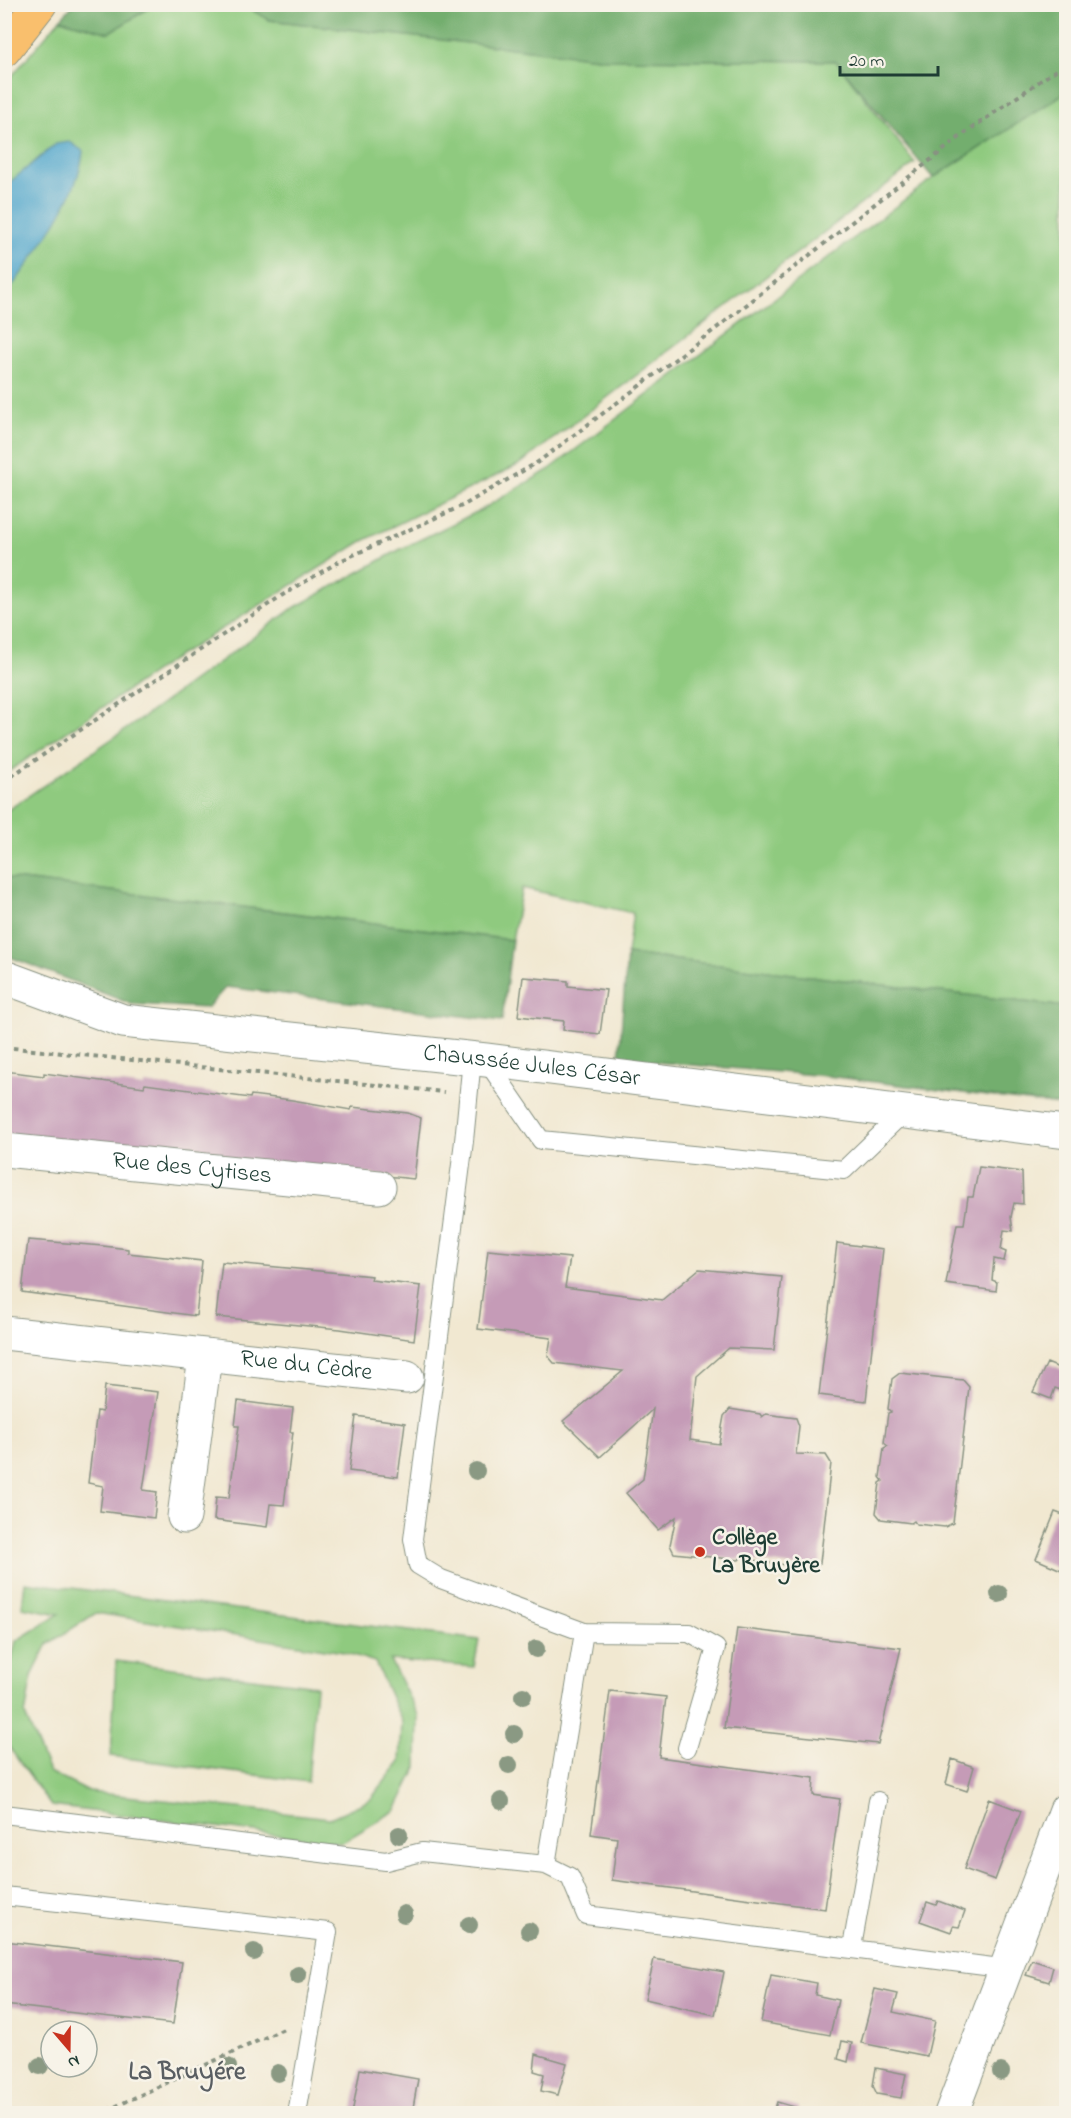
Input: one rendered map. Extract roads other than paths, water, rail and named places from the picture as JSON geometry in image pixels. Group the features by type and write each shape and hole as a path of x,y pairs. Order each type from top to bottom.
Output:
{"highway":[{"path":"4,50 40,4"}],"street":[{"name":"Chaussée Jules César","path":"4,977 123,1021 479,1059 902,1114 1066,1132"},
{"name":"Rue des Cytises","path":"4,1150 378,1187"},
{"name":"Rue du Cèdre","path":"4,1333 407,1377"},
{"name":"Rue du Cèdre","path":"184,1517 205,1356"},
{"path":"951,2114 1008,1969 1066,1810"}],"lane":[{"path":"479,1059 468,1095 413,1539 418,1564 441,1579 584,1632 689,1633 716,1648 687,1748"},
{"path":"479,1059 541,1140 844,1170 902,1114"},
{"path":"546,1865 584,1632"},
{"path":"852,1947 878,1800"},
{"path":"4,1814 386,1861 422,1852 546,1865 570,1877 586,1915 852,1947 1008,1969"},
{"path":"4,1896 328,1932 297,2114"}],"water":[{"path":"70,142 83,151 80,169 73,188 53,227 5,296 5,186 56,144"}],"place":[{"name":"Collège La Bruyère","path":"700,1552"}],"district":[{"name":"La Bruyére","path":"187,2073"}]}
